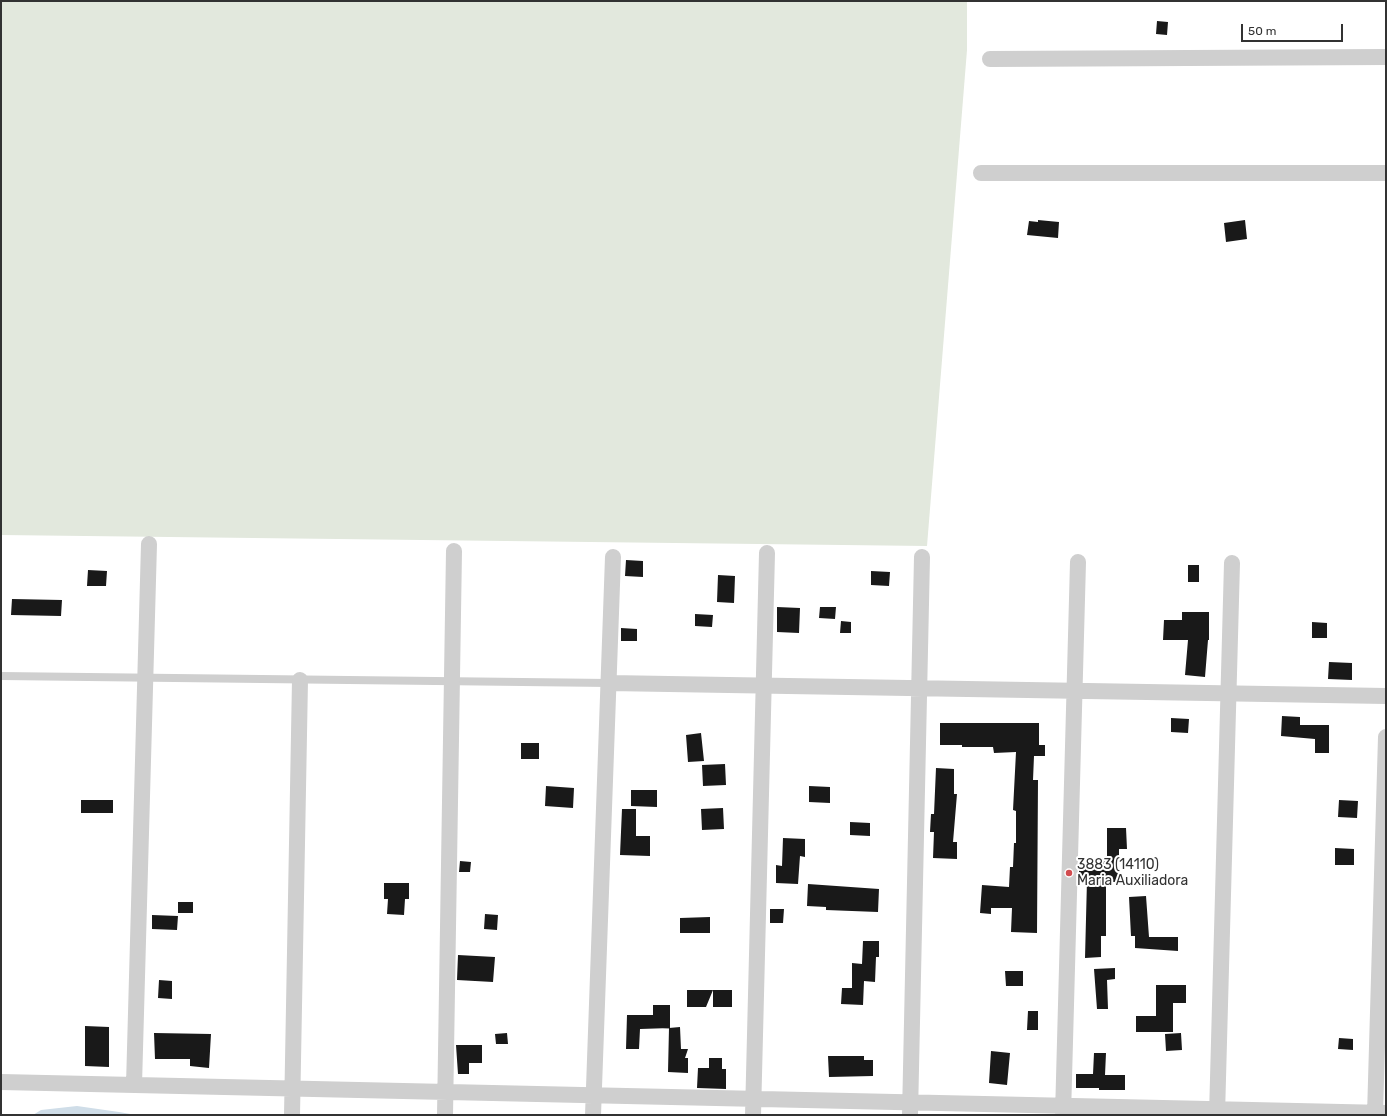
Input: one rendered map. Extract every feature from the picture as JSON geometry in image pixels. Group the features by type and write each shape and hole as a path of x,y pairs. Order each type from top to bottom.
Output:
{"street":[{"path":"990,59 1386,57"},
{"path":"981,173 1386,173"},
{"path":"134,1085 149,544"},
{"path":"445,1115 454,551"},
{"path":"752,1115 767,553"},
{"path":"910,1109 922,557"},
{"path":"593,1115 613,558"},
{"path":"1063,1110 1078,562"},
{"path":"1217,1112 1232,563"},
{"path":"292,1115 300,680"},
{"path":"609,683 1386,696"},
{"path":"1,1082 753,1099 910,1109 1378,1114 1386,738"}],"lane":[{"path":"1,676 609,683"}],"shaded area":[{"path":"1,1 967,1 967,50 927,546 1,535"},
{"path":"77,1106 136,1115 33,1115 41,1110"}],"building":[{"path":"1157,21 1168,22 1167,35 1156,34"},
{"path":"1038,220 1059,222 1058,238 1027,235 1029,221 1038,222"},
{"path":"1245,220 1247,239 1226,242 1224,223"},
{"path":"626,560 643,561 643,577 625,576"},
{"path":"1188,565 1199,565 1199,582 1188,582"},
{"path":"88,570 107,571 106,586 87,586"},
{"path":"871,571 890,572 889,586 871,585"},
{"path":"718,575 735,576 734,603 717,602"},
{"path":"12,599 62,600 61,616 11,615"},
{"path":"777,607 800,608 799,633 777,632"},
{"path":"820,607 836,607 835,619 819,618"},
{"path":"1182,612 1209,612 1209,640 1205,677 1185,675 1188,640 1163,640 1164,620 1182,620"},
{"path":"695,614 713,615 712,627 695,626"},
{"path":"841,621 851,622 851,633 840,633"},
{"path":"1312,622 1327,623 1327,638 1312,638"},
{"path":"621,628 637,629 637,641 621,641"},
{"path":"1329,662 1352,663 1352,680 1328,679"},
{"path":"1282,716 1300,717 1300,725 1329,725 1329,753 1315,753 1315,739 1281,736"},
{"path":"1171,718 1189,719 1188,733 1171,732"},
{"path":"940,723 1039,723 1039,745 1045,745 1045,756 1034,756 1033,780 1038,780 1037,933 1011,932 1012,908 991,908 991,914 980,913 982,885 1009,887 1010,867 1013,867 1014,843 1016,843 1016,811 1013,810 1016,752 994,753 993,747 940,745"},
{"path":"701,733 704,761 688,762 686,735"},
{"path":"521,743 539,743 539,759 521,759"},
{"path":"725,764 726,785 703,786 702,765"},
{"path":"936,768 954,769 954,794 957,794 953,842 957,842 957,859 933,858 934,832 930,832 931,814 934,814"},
{"path":"546,786 574,788 573,808 545,806"},
{"path":"809,786 830,787 830,803 809,802"},
{"path":"631,790 657,790 657,807 631,806"},
{"path":"81,800 113,800 113,813 81,813"},
{"path":"1339,800 1358,801 1357,818 1338,817"},
{"path":"723,808 724,829 702,830 701,809"},
{"path":"622,809 636,809 636,836 650,836 650,856 620,855"},
{"path":"850,822 870,823 870,836 850,835"},
{"path":"1107,828 1126,828 1127,849 1119,849 1119,882 1106,882 1106,936 1101,936 1101,957 1085,958 1087,880 1079,880 1079,862 1101,862 1101,860 1107,860"},
{"path":"783,838 805,839 805,857 800,856 798,884 776,883 776,865 782,866"},
{"path":"1335,848 1354,849 1354,865 1335,865"},
{"path":"460,861 471,862 470,872 459,872"},
{"path":"384,883 409,883 409,899 405,899 404,915 387,914 388,899 384,899"},
{"path":"808,884 879,889 878,912 826,910 826,907 807,906"},
{"path":"1146,896 1149,937 1178,937 1178,951 1135,948 1135,936 1131,936 1129,897"},
{"path":"178,902 193,902 193,913 178,913"},
{"path":"770,909 784,909 783,923 770,923"},
{"path":"485,914 498,915 497,930 484,929"},
{"path":"152,915 178,916 177,930 152,929"},
{"path":"710,917 710,933 680,933 680,918"},
{"path":"863,941 879,941 879,957 876,957 875,982 864,981 863,1005 841,1004 842,988 852,988 852,963 862,964"},
{"path":"458,955 495,957 493,982 457,980"},
{"path":"1115,968 1115,979 1107,980 1108,1009 1097,1009 1094,969"},
{"path":"1005,971 1023,971 1023,986 1006,986"},
{"path":"159,980 172,981 172,999 158,998"},
{"path":"1156,985 1186,985 1186,1003 1173,1003 1173,1032 1136,1032 1136,1016 1156,1016"},
{"path":"687,990 713,990 706,1007 687,1007"},
{"path":"713,990 732,990 732,1007 713,1007"},
{"path":"653,1005 670,1005 670,1028 640,1029 639,1049 626,1049 627,1015 653,1015"},
{"path":"1028,1011 1038,1011 1038,1030 1027,1030"},
{"path":"85,1026 109,1027 109,1067 85,1066"},
{"path":"680,1027 681,1049 688,1049 685,1058 688,1058 688,1073 668,1072 669,1028"},
{"path":"154,1033 211,1034 209,1068 190,1066 190,1059 155,1059"},
{"path":"507,1033 508,1044 496,1044 495,1034"},
{"path":"1181,1033 1182,1050 1166,1051 1165,1034"},
{"path":"1339,1038 1353,1039 1353,1050 1338,1049"},
{"path":"456,1045 482,1045 482,1063 469,1063 469,1074 458,1074"},
{"path":"991,1051 1010,1053 1007,1085 989,1083"},
{"path":"1094,1053 1106,1053 1105,1075 1125,1075 1125,1090 1076,1088 1076,1074 1093,1074"},
{"path":"828,1056 864,1056 864,1060 873,1060 873,1076 829,1077"},
{"path":"709,1058 722,1058 722,1069 726,1069 726,1089 697,1088 698,1068 709,1068"}],"place":[{"name":"3883 (14110) Maria Auxiliadora","path":"1069,873"}]}
